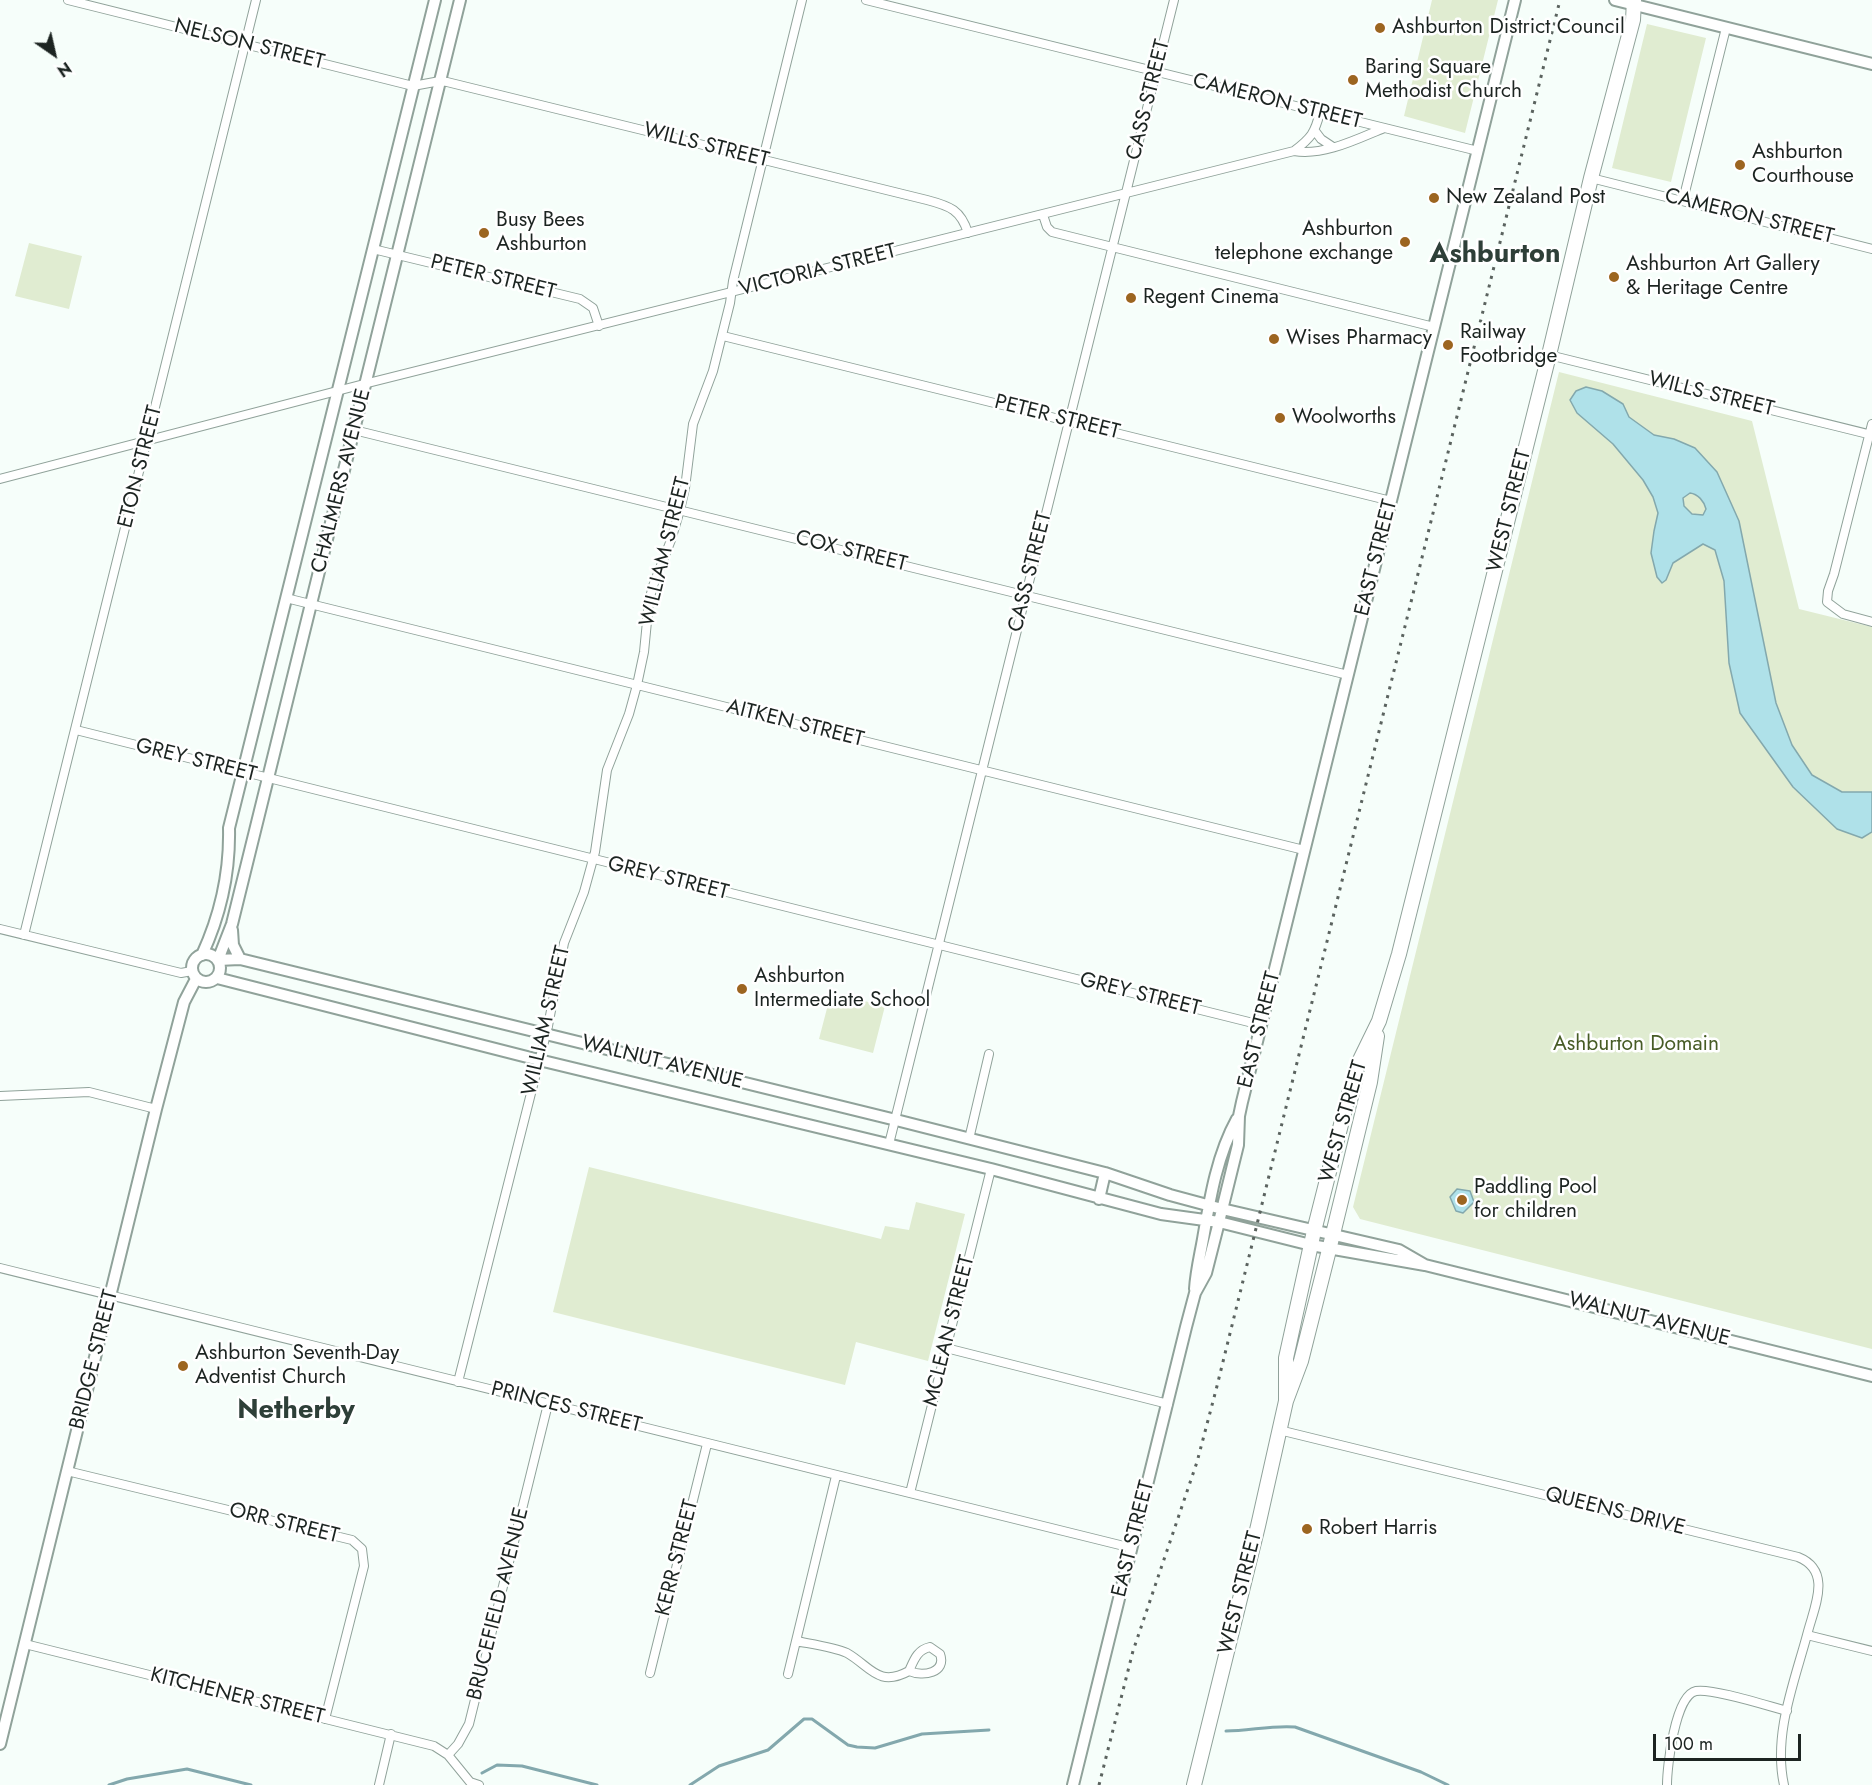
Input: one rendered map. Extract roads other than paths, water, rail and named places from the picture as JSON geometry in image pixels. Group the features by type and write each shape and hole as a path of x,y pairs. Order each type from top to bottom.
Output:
{"highway":[{"name":"WEST STREET","path":"1286,1401 1286,1359 1349,1093 1358,1064 1378,1021 1399,954 1550,355 1591,178 1633,20 1634,3"},
{"name":"WEST STREET","path":"1194,1785 1286,1401 1301,1361 1332,1241 1370,1082 1378,1021"}],"street":[{"name":"NELSON STREET","path":"68,0 413,86 435,82"},
{"name":"ETON STREET","path":"24,934 256,0"},
{"name":"CHALMERS AVENUE","path":"202,955 212,933 228,867 229,828 340,391 435,0"},
{"name":"CHALMERS AVENUE","path":"218,960 232,924 398,254 435,82 460,0"},
{"name":"WILLIAM STREET","path":"458,1382 539,1060 564,943 584,892 593,860 607,770 629,714 637,685 644,652 651,593 680,510 693,424 713,371 723,336 762,160 802,0"},
{"name":"CAMERON STREET","path":"866,0 1478,151"},
{"name":"CASS STREET","path":"889,1144 1174,0"},
{"name":"EAST STREET","path":"1195,1293 1206,1273 1219,1222 1238,1145 1239,1116 1261,1025 1515,0"},
{"path":"1615,0 1872,64"},
{"path":"1683,200 1726,28"},
{"name":"WILLS STREET","path":"435,82 944,205 952,208 958,214 965,222 969,233"},
{"path":"1320,112 1315,131 1325,143 1332,147"},
{"name":"VICTORIA STREET","path":"1294,151 1306,153 1346,144 1384,128"},
{"name":"VICTORIA STREET","path":"0,478 1294,151 1309,140 1315,131"},
{"name":"CAMERON STREET","path":"1591,178 1872,249"},
{"path":"1043,215 1047,227 1052,232 1434,327"},
{"name":"PETER STREET","path":"373,249 580,299 594,308 599,326"},
{"name":"PETER STREET","path":"723,336 1391,501"},
{"name":"WILLS STREET","path":"1550,355 1871,435"},
{"path":"1872,423 1871,435 1828,591 1827,603 1843,614 1872,622"},
{"name":"COX STREET","path":"354,430 1348,675"},
{"name":"AITKEN STREET","path":"286,598 1304,850"},
{"name":"GREY STREET","path":"76,730 1261,1025"},
{"path":"232,924 233,945 240,959"},
{"path":"0,929 194,975 204,983 217,978 220,969 218,960 211,955 202,955 193,963 194,975"},
{"name":"WALNUT AVENUE","path":"218,960 240,959 969,1138 1105,1173 1313,1238"},
{"name":"BRIDGE STREET","path":"0,1744 156,1109 184,1002 194,975"},
{"name":"WALNUT AVENUE","path":"217,978 539,1060 991,1169 1161,1214 1332,1241 1872,1376"},
{"path":"969,1138 989,1054"},
{"path":"0,1096 88,1092 156,1109"},
{"name":"EAST STREET","path":"1073,1785 1195,1293 1196,1272 1205,1221 1225,1142 1239,1116"},
{"name":"MCLEAN STREET","path":"910,1493 991,1169"},
{"path":"1099,1199 1105,1173"},
{"name":"PRINCES STREET","path":"0,1268 1132,1548"},
{"path":"946,1348 1168,1404"},
{"name":"BRUCEFIELD AVENUE","path":"448,1755 459,1744 469,1724 548,1404"},
{"name":"QUEENS DRIVE","path":"1279,1430 1798,1557 1812,1566 1819,1580 1807,1635"},
{"name":"KERR STREET","path":"650,1673 707,1444"},
{"name":"ORR STREET","path":"68,1471 352,1540 362,1549 364,1566 325,1719"},
{"path":"788,1674 836,1476"},
{"path":"1784,1785 1780,1745 1807,1635 1872,1651"},
{"path":"796,1641 846,1652 876,1675 892,1677 909,1671"},
{"name":"KITCHENER STREET","path":"25,1644 392,1734 434,1746 448,1755"},
{"path":"1667,1785 1666,1765 1682,1705 1695,1691 1715,1693 1787,1711"},
{"path":"379,1785 392,1734"},
{"path":"448,1755 470,1782 479,1785"}],"water":[{"path":"1586,387 1602,391 1623,404 1629,417 1654,435 1674,439 1695,448 1717,472 1739,521 1776,703 1792,745 1812,775 1842,792 1872,792 1872,832 1862,838 1837,829 1793,787 1740,713 1729,663 1724,581 1715,550 1703,544 1673,563 1666,580 1662,583 1657,577 1651,553 1658,513 1653,497 1643,480 1613,444 1577,413 1570,400 1576,391","holes":["1690,493 1704,503 1706,509 1703,515 1692,514 1684,506 1683,498"]},
{"name":"Paddling Pool for children","path":"1457,1189 1470,1191 1474,1202 1463,1213 1456,1211 1450,1197"}],"waterway":[{"path":"690,1785 719,1766 768,1750 804,1719 812,1719 848,1745 857,1747 875,1748 922,1734 989,1730"},
{"path":"1226,1731 1295,1727 1421,1772 1448,1785"},
{"path":"482,1773 497,1765 522,1766 597,1785"},
{"path":"109,1785 127,1779 187,1769 251,1785"}],"railway":[{"path":"1099,1785 1133,1651 1197,1462 1216,1390 1560,0"}],"place":[{"name":"Ashburton District Council","path":"1380,28"},
{"name":"Baring Square Methodist Church","path":"1353,80"},
{"name":"Ashburton Courthouse","path":"1740,165"},
{"name":"New Zealand Post","path":"1434,198"},
{"name":"Busy Bees Ashburton","path":"484,233"},
{"name":"Ashburton telephone exchange","path":"1405,242"},
{"name":"Ashburton Art Gallery & Heritage Centre","path":"1614,277"},
{"name":"Regent Cinema","path":"1131,298"},
{"name":"Wises Pharmacy","path":"1274,339"},
{"name":"Railway Footbridge","path":"1448,345"},
{"name":"Woolworths","path":"1280,418"},
{"name":"Ashburton Intermediate School","path":"742,989"},
{"name":"Paddling Pool for children","path":"1462,1200"},
{"name":"Ashburton Seventh-Day Adventist Church","path":"183,1366"},
{"name":"Robert Harris","path":"1307,1529"}],"district":[{"name":"Ashburton","path":"1495,255"},
{"name":"Netherby","path":"296,1411"}],"park label":[{"name":"Ashburton Domain","path":"1636,1045"}]}
